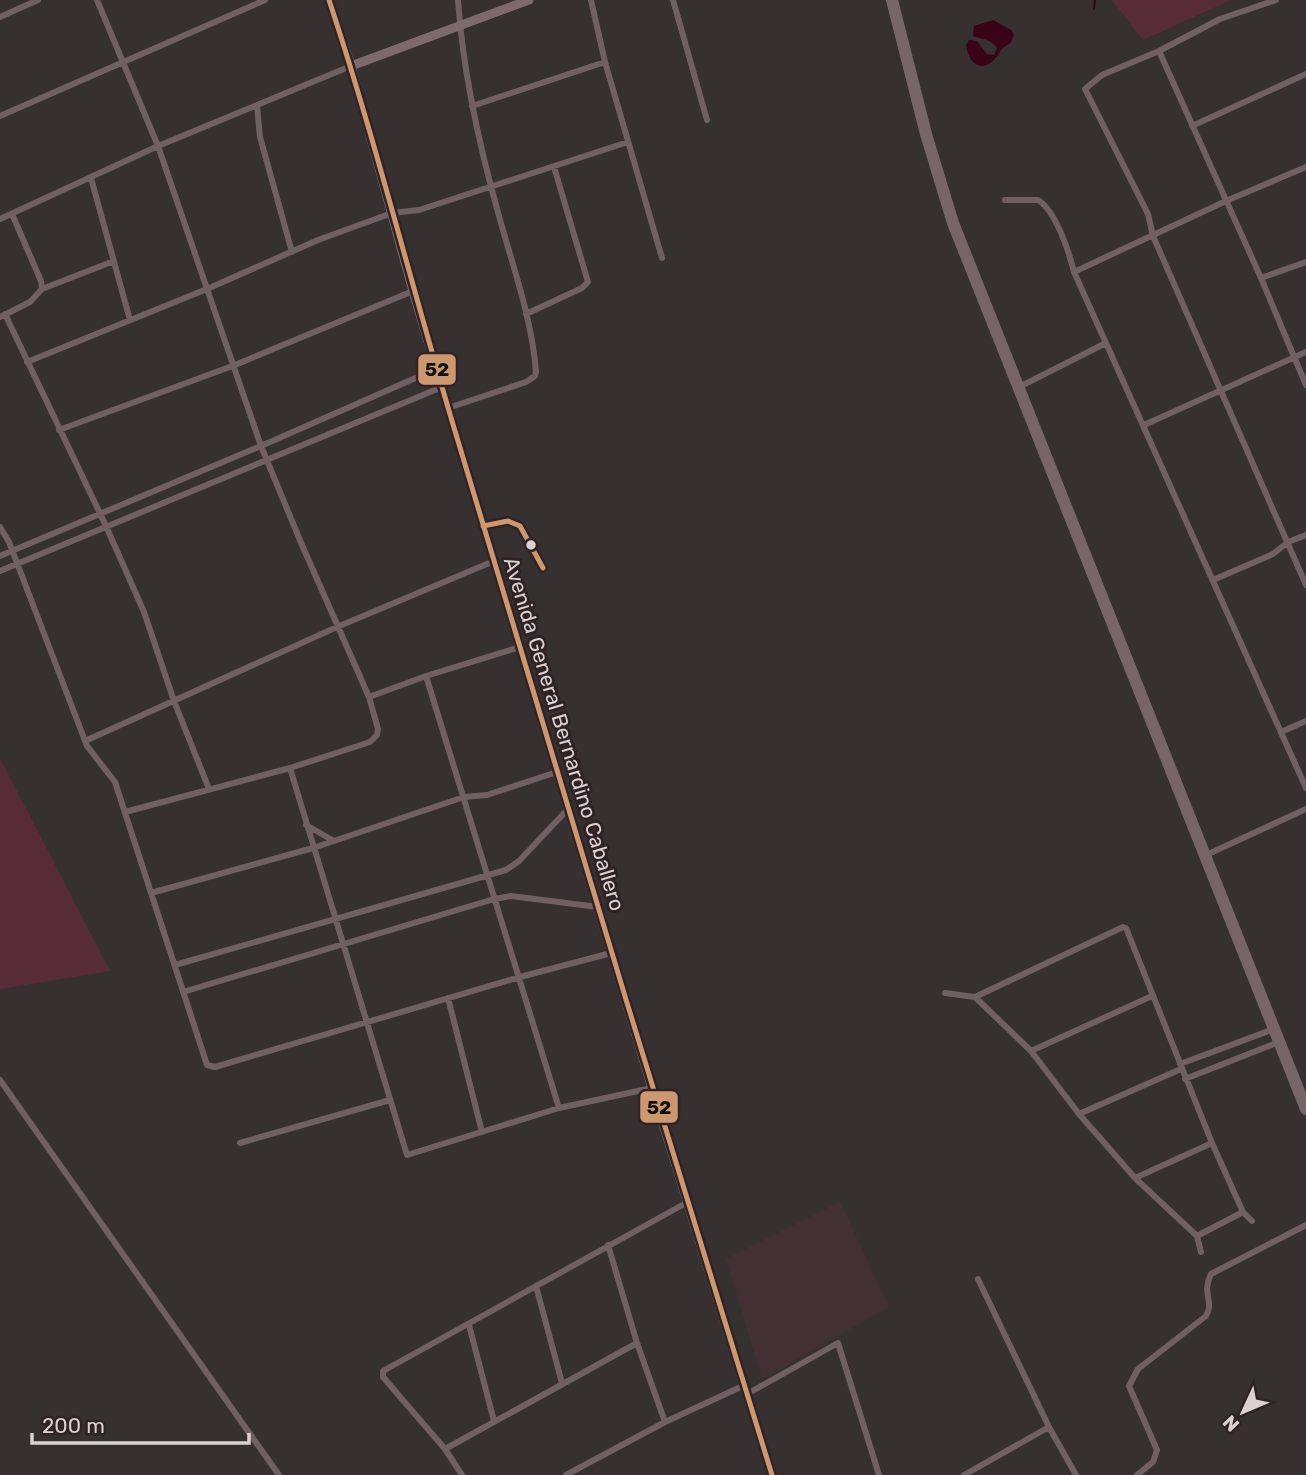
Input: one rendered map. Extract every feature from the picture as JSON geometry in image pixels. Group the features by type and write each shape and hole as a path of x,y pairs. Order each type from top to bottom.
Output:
{"highway":[{"path":"892,0 926,134 953,223 1306,1110"}],"main road":[{"name":"Avenida General Bernardino Caballero","path":"329,0 351,66 413,292 686,1203 772,1475"},
{"path":"351,66 529,0"}],"street":[{"path":"13,0 18,9"},
{"path":"0,18 38,0"},
{"path":"97,0 158,146 261,446 369,697 377,722 377,735 374,739 290,768 125,812"},
{"path":"0,116 265,0"},
{"path":"448,408 526,382 535,376 536,369 526,314 472,106 458,0"},
{"path":"591,0 605,62 662,258"},
{"path":"673,0 706,120"},
{"path":"1276,0 1220,19 1159,51 1102,75 1085,89 1148,214 1153,236 1219,391 1306,585"},
{"path":"1159,51 1306,385"},
{"path":"472,106 605,62"},
{"path":"0,219 158,146 351,66"},
{"path":"1192,126 1306,74"},
{"path":"257,106 260,136 292,252"},
{"path":"27,362 391,213 419,210 628,142"},
{"path":"526,314 582,288 588,282 554,167"},
{"path":"1074,272 1306,167"},
{"path":"91,177 130,320"},
{"path":"1005,200 1038,200 1044,203 1063,239 1074,272 1306,788"},
{"path":"12,214 42,289"},
{"path":"114,261 42,289 30,302 3,315 106,526 144,612 174,701 209,789"},
{"path":"1261,278 1306,262"},
{"path":"59,430 235,365 413,292"},
{"path":"1017,388 1106,343"},
{"path":"1144,425 1306,352"},
{"path":"0,556 436,369"},
{"path":"411,380 417,397"},
{"path":"0,570 442,387"},
{"path":"0,527 12,551 85,741 97,761 115,782 204,1063 210,1067 520,976 611,953"},
{"path":"1213,580 1273,554 1288,542 1306,535"},
{"path":"85,741 337,627 494,561"},
{"path":"369,697 520,647"},
{"path":"426,676 559,1108"},
{"path":"1280,732 1306,721"},
{"path":"290,768 407,1155 559,1108 652,1088"},
{"path":"151,893 313,848 464,797 487,795 557,772"},
{"path":"175,965 506,870 519,861 568,809"},
{"path":"1205,856 1306,809"},
{"path":"306,825 334,841"},
{"path":"183,992 494,898 511,896 598,907"},
{"path":"945,993 975,997 1123,927 1129,931 1212,1143 1243,1212 1252,1221"},
{"path":"1031,1051 1153,996"},
{"path":"975,997 1031,1051 1079,1114 1135,1178 1197,1236 1201,1252"},
{"path":"448,998 482,1132"},
{"path":"1079,1114 1180,1066 1274,1029"},
{"path":"1185,1079 1279,1042"},
{"path":"0,1080 279,1475"},
{"path":"240,1143 390,1100"},
{"path":"1135,1178 1212,1143"},
{"path":"462,1475 445,1449 382,1374 686,1203"},
{"path":"1197,1236 1243,1212"},
{"path":"1137,1475 1153,1462 1157,1450 1129,1386 1138,1369 1206,1316 1210,1305 1206,1290 1211,1274 1306,1225"},
{"path":"608,1245 637,1343 665,1422"},
{"path":"978,1279 1049,1427 1076,1475"},
{"path":"536,1286 562,1383"},
{"path":"469,1325 494,1422"},
{"path":"445,1449 637,1343"},
{"path":"566,1475 665,1422 746,1389 838,1343 879,1475"},
{"path":"964,1475 1049,1427"}],"shaded area":[{"path":"1112,0 1231,0 1143,40"},
{"path":"993,20 1011,30 1014,35 995,59 980,66 971,60 966,45 969,40 977,41 987,54 994,55 997,48 994,45 973,36 974,26"},
{"path":"0,758 110,971 0,989"},
{"path":"840,1202 889,1307 762,1379 726,1259"}],"waterway":[{"path":"1094,9 1095,0"}],"transit line":[{"name":"52","path":"329,0 533,692 772,1475"},
{"name":"52","path":"483,526 508,521 520,526 543,568"}]}
